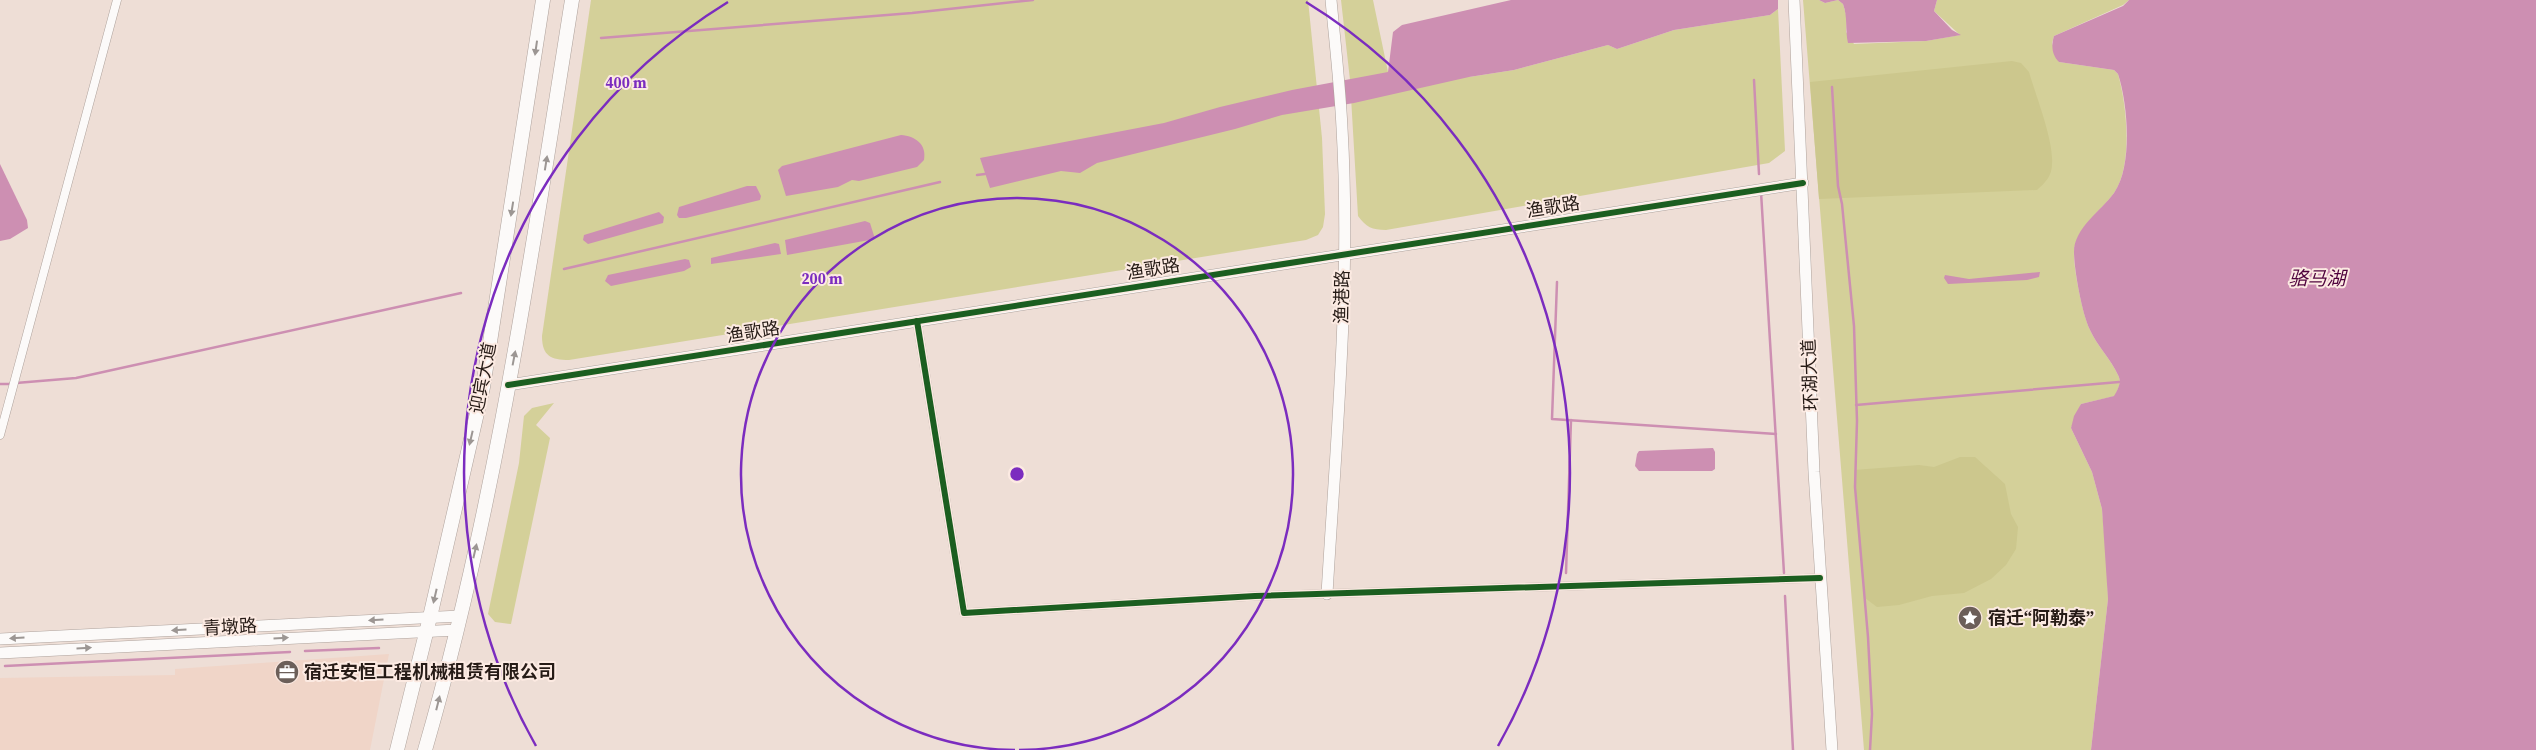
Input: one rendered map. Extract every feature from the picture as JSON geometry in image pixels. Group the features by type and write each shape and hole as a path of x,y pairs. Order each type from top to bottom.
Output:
{"highway":[{"name":"迎宾大道","path":"397,750 429,624 483,386 543,0"},
{"name":"迎宾大道","path":"425,750 458,623 508,385 526,288 572,0"}],"street":[{"path":"0,435 117,0"},
{"name":"渔港路","path":"1327,594 1342,353 1343,255 1342,129 1331,0"},
{"name":"环湖大道","path":"1794,0 1820,578 1832,750"},
{"name":"渔歌路","path":"508,385 1802,183"},
{"path":"916,321 964,612 1327,594 1820,578"},
{"name":"青墩路","path":"0,638 458,623"},
{"name":"青墩路","path":"0,653 429,624"}],"shaded area":[{"path":"591,0 1308,0 1322,138 1325,214 1323,227 1318,235 1306,240 569,360 553,358 549,356 544,348 542,336"},
{"path":"1341,0 1373,0 1388,72 1469,77 1514,70 1608,45 1617,49 1674,30 1770,15 1778,9 1785,151 1769,163 1386,230 1373,228 1364,223 1358,216 1350,80"},
{"path":"1803,0 1819,0 1825,3 1838,0 1843,4 1847,18 1846,32 1854,44 1926,41 1960,35 1934,11 1937,0 2129,0 2123,5 2054,36 2052,43 2059,62 2114,70 2118,74 2126,118 2126,152 2120,181 2114,193 2079,235 2074,252 2077,280 2087,323 2096,342 2115,369 2120,380 2115,396 2081,404 2071,428 2092,472 2102,509 2107,566 2108,599 2091,750 1864,750"},
{"path":"2012,61 2021,63 2029,72 2050,143 2052,154 2051,172 2037,190 1819,199 1810,82"},
{"path":"554,403 536,425 550,438 511,624 495,622 488,614 519,463 524,416 532,408"},
{"path":"1960,457 1975,457 2005,484 2011,514 2018,527 2016,549 2006,565 1991,579 1964,593 1932,596 1899,605 1877,607 1865,598 1854,470 1919,465 1934,467"},
{"path":"389,654 370,750 0,750 0,678 175,675 175,669"}],"water":[{"path":"1511,0 1778,0 1778,9 1770,15 1674,30 1617,49 1608,45 1514,70 1469,77 1354,103 1282,115 1235,129 1097,163 1080,173 1061,171 990,188 980,158 1164,123 1220,107 1292,90 1388,72 1393,32 1402,25"},
{"path":"1819,0 1838,0 1825,3"},
{"path":"1838,0 1937,0 1934,11 1952,30 1961,35 1926,41 1848,43 1845,9"},
{"name":"骆马湖","path":"2129,0 2536,0 2536,750 2091,750 2108,599 2102,509 2092,472 2071,428 2074,416 2081,404 2114,396 2120,380 2115,369 2096,342 2087,323 2079,291 2074,252 2078,235 2089,220 2109,200 2120,181 2124,167 2127,135 2124,101 2118,74 2114,70 2059,62 2053,50 2053,43 2054,36 2123,6"},
{"path":"901,135 915,139 924,149 924,160 917,167 859,181 852,180 838,187 786,196 778,170 782,166"},
{"path":"0,164 27,220 28,228 10,239 0,241"},
{"path":"747,186 756,186 761,196 760,200 686,218 679,218 677,215 679,207"},
{"path":"659,212 664,217 663,223 588,244 583,240 584,235"},
{"path":"865,221 870,223 875,239 787,255 785,240"},
{"path":"775,243 779,244 781,254 711,264 711,258"},
{"path":"685,259 689,260 691,267 684,271 611,286 605,281 608,275"},
{"path":"2040,272 2039,277 2027,280 1948,284 1944,278 1945,275 1969,279"},
{"path":"1713,448 1715,452 1715,469 1712,471 1639,471 1635,466 1639,451"}],"waterway":[{"path":"601,38 912,13 1033,0"},
{"path":"1754,80 1759,174"},
{"path":"1832,87 1838,186 1842,204 1854,326 1857,421 1855,487 1868,637 1872,714 1870,750"},
{"path":"977,175 985,174"},
{"path":"564,269 940,182"},
{"path":"1761,192 1784,573"},
{"path":"1557,282 1552,419 1776,434"},
{"path":"16,383 76,378 461,293"},
{"path":"1856,405 2119,382"},
{"path":"0,384 11,384"},
{"path":"1566,573 1571,420"},
{"path":"1785,596 1793,750"},
{"path":"305,651 379,648"},
{"path":"5,666 290,652"}],"cycle path":[{"path":"508,385 1803,183"},
{"path":"917,321 964,613 1255,596 1820,578"}],"place":[{"name":"宿迁“阿勒泰”","path":"1970,618"},
{"name":"宿迁安恒工程机械租赁有限公司","path":"287,672"}]}
